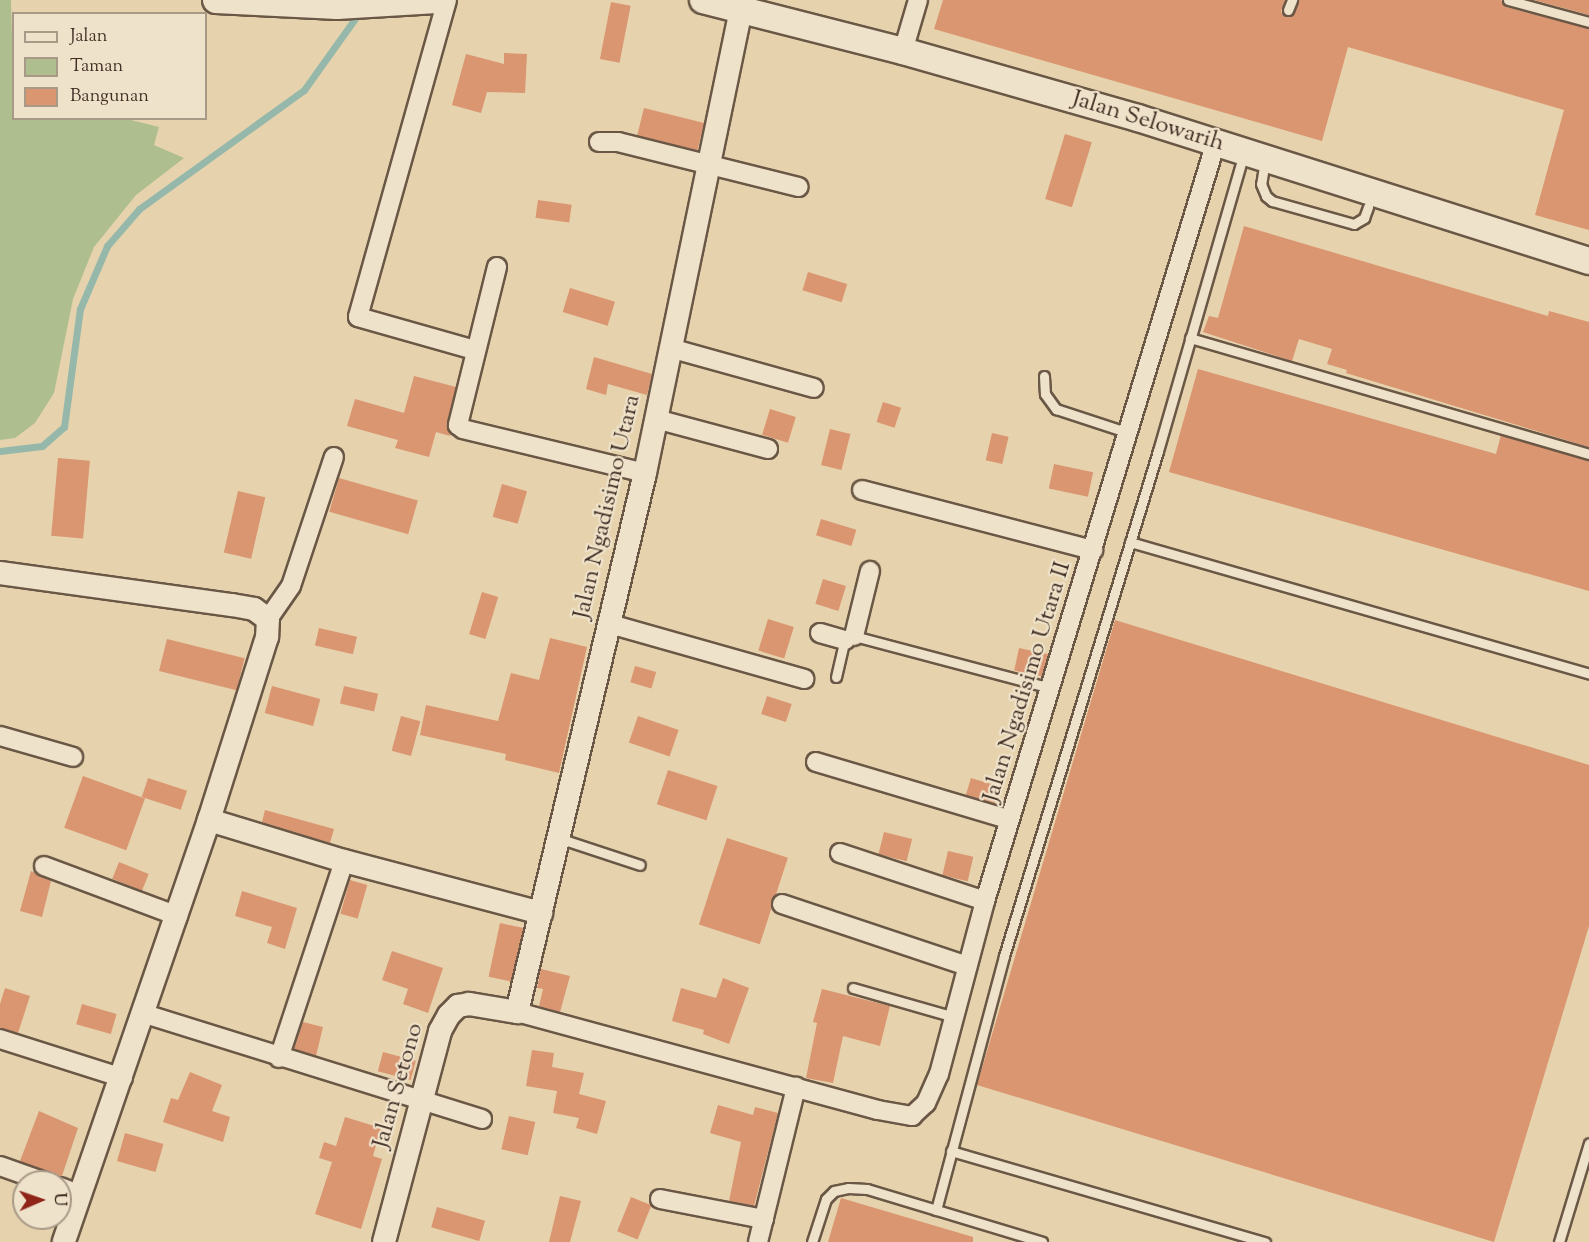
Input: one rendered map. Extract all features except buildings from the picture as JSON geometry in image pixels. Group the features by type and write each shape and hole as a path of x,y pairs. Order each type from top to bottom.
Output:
{"main road":[{"path":"216,0 382,6 437,0"},
{"name":"Jalan Selowarih","path":"703,0 741,5 1216,142 1589,261"}],"street":[{"path":"447,0 358,317 476,350"},
{"path":"903,51 918,0"},
{"name":"Jalan Ngadisimo Utara","path":"517,1012 645,473 741,5"},
{"path":"598,142 618,142 798,187"},
{"name":"Jalan Ngadisimo Utara II","path":"796,1087 912,1116 926,1103 939,1074 985,901 1130,433 1216,142"},
{"path":"497,267 458,418 463,429 645,473"},
{"path":"670,348 814,388"},
{"path":"656,419 768,449"},
{"path":"72,1189 123,1078 210,820 267,637 268,619 291,586 334,457"},
{"path":"862,490 1093,550"},
{"path":"820,633 850,638 870,571"},
{"path":"0,573 243,607 254,609 268,619"},
{"path":"610,624 804,679"},
{"path":"0,736 73,757"},
{"path":"816,762 1010,820"},
{"path":"210,820 344,861 541,913"},
{"path":"840,853 985,901"},
{"path":"279,1058 344,861"},
{"path":"44,866 178,916"},
{"path":"782,904 967,966"},
{"name":"Jalan Setono","path":"384,1242 440,1031 458,1006 517,1012"},
{"path":"517,1012 796,1087 758,1242"},
{"path":"145,1014 279,1058 422,1098 482,1119"},
{"path":"0,1039 123,1078"},
{"path":"660,1199 764,1219"}],"lane":[{"path":"1288,10 1292,0"},
{"path":"1508,0 1589,22"},
{"path":"1255,154 1266,196 1272,201 1354,224 1364,218 1368,207"},
{"path":"936,1210 1004,956 1190,338 1255,154"},
{"path":"1190,338 1589,454"},
{"path":"1044,376 1045,394 1056,409 1130,433"},
{"path":"1130,542 1589,674"},
{"path":"836,677 850,638 1051,688"},
{"path":"558,838 640,865"},
{"path":"854,988 954,1017"},
{"path":"1559,1242 1589,1143"},
{"path":"951,1151 1265,1242"},
{"path":"812,1242 826,1199 834,1191 867,1189 1041,1242"}],"green space":[{"path":"0,0 11,0 12,120 131,120 159,127 154,145 184,158 136,195 94,247 73,299 54,393 35,423 15,438 0,440"}],"waterway":[{"path":"0,451 42,446 64,427 80,309 107,246 139,209 304,90 361,10"}]}
